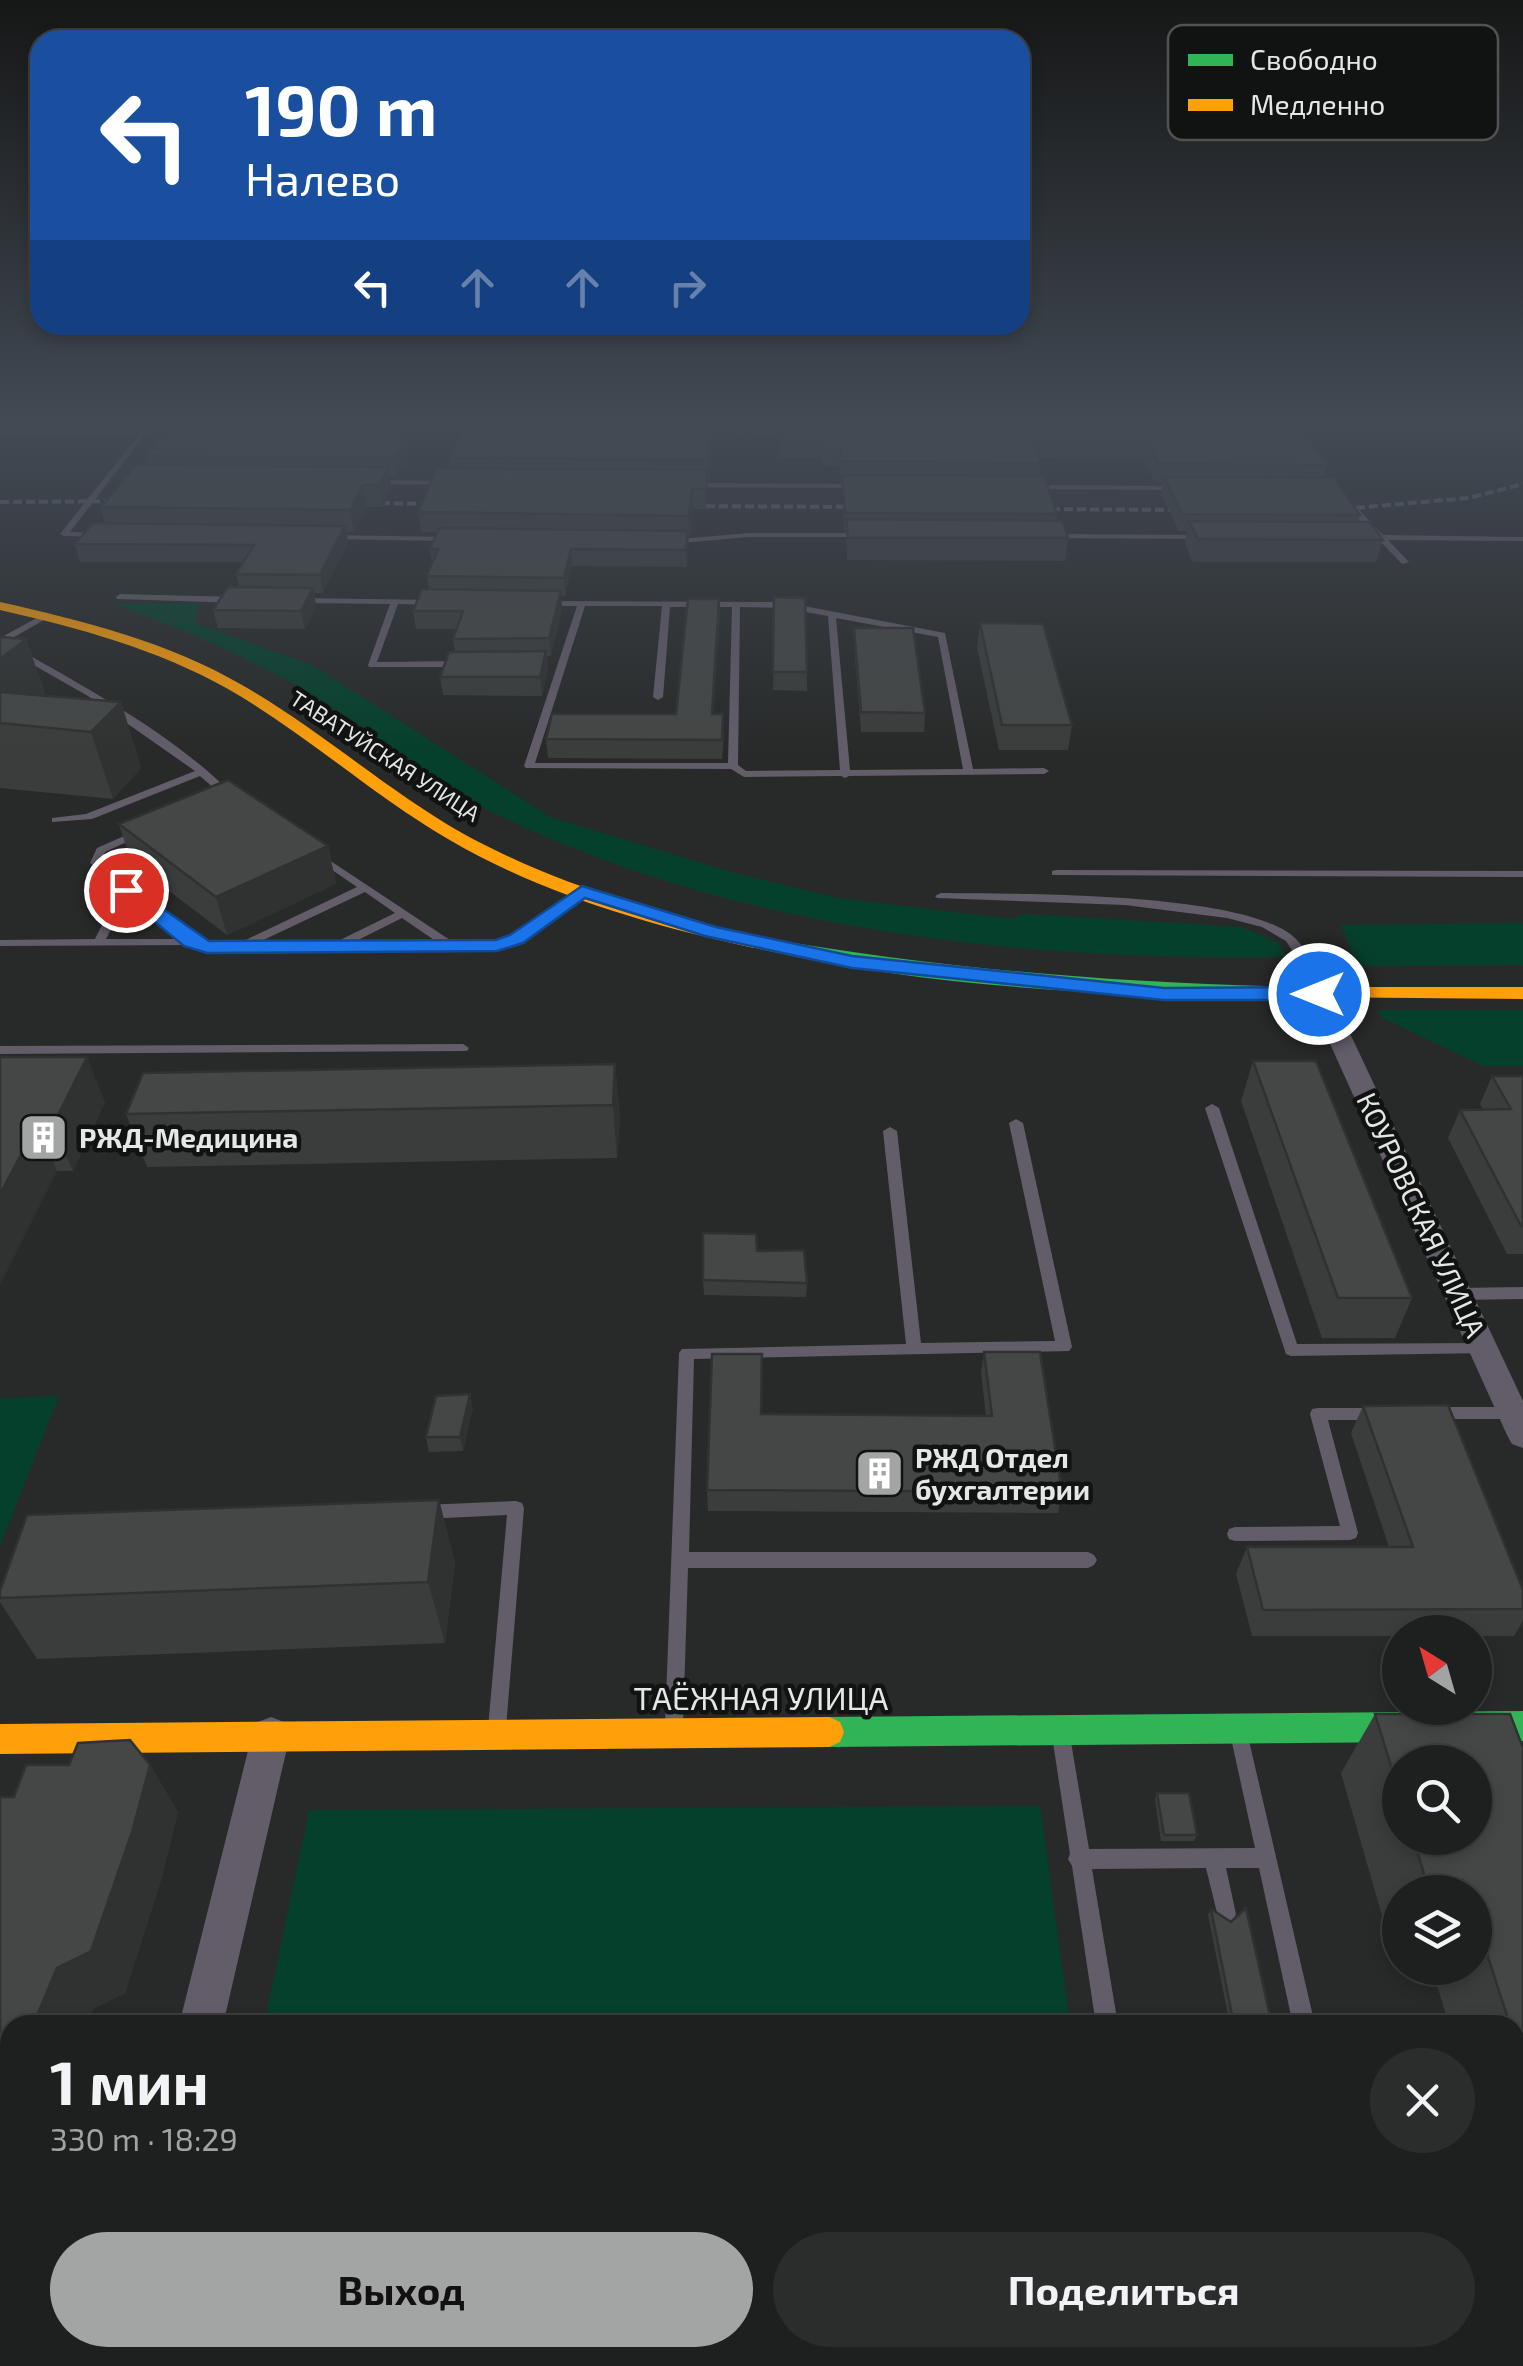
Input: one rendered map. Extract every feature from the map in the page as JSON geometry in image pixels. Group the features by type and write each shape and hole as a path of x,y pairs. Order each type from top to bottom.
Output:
{"main road":[{"name":"ТАВАТУЙСКАЯ УЛИЦА","path":"0,606 47,616 177,656 239,689 424,818 490,854 582,891 711,932 852,962 1164,994 1523,993"},
{"name":"ТАЁЖНАЯ УЛИЦА","path":"0,1739 1523,1726"}],"street":[{"name":"КОУРОВСКАЯ УЛИЦА","path":"1319,994 1518,1424"},
{"path":"203,2015 271,1735"}],"lane":[{"path":"1377,534 1405,562"},
{"path":"666,542 704,542 748,535 867,536"},
{"path":"1045,536 1222,537"},
{"path":"316,537 471,539"},
{"path":"1361,538 1523,539"},
{"path":"120,597 255,600"},
{"path":"295,600 451,602"},
{"path":"394,602 372,664 467,664"},
{"path":"526,603 783,605 942,635 968,772"},
{"path":"582,603 529,766 733,766 744,774 845,775 1044,771"},
{"path":"658,698 666,604"},
{"path":"733,766 736,605"},
{"path":"0,642 47,616"},
{"path":"832,616 845,775"},
{"path":"0,642 91,694 188,759 199,773 234,798"},
{"path":"543,664 562,664"},
{"path":"38,674 57,676"},
{"path":"77,707 91,694"},
{"path":"56,820 88,818 199,773"},
{"path":"212,802 234,798"},
{"path":"148,828 112,843 96,857 99,870 191,942"},
{"path":"314,853 452,946"},
{"path":"1056,873 1523,874"},
{"path":"238,948 365,888"},
{"path":"99,942 126,890"},
{"path":"0,943 191,942 238,948 510,942 582,891"},
{"path":"941,896 1190,908 1242,916 1290,938 1319,994"},
{"path":"332,947 402,913"},
{"path":"0,1050 463,1048"},
{"path":"1212,1108 1290,1350 1484,1349"},
{"path":"674,1732 686,1353 1064,1347 1016,1123"},
{"path":"890,1130 914,1350"},
{"path":"1458,1294 1523,1294"},
{"path":"1236,1534 1350,1533 1318,1414 1391,1414"},
{"path":"1409,1414 1518,1424"},
{"path":"396,1513 516,1508 497,1733"},
{"path":"680,1560 1088,1560"},
{"path":"1238,1729 1302,2015"},
{"path":"1060,1730 1104,2015"},
{"path":"1078,1859 1266,1858"},
{"path":"1214,1859 1226,1914"}],"green space":[{"path":"199,603 195,623 312,665 550,817 731,872 837,898 1012,919 1024,914 1242,927 1278,943 1287,957 1181,957 968,943 861,928 756,906 653,877 553,840 457,794 276,674 115,604"},
{"path":"1523,923 1523,965 1357,966 1341,925"},
{"path":"1378,1010 1523,1010 1523,1066 1483,1066 1381,1017"},
{"path":"59,1396 0,1546 0,1398"},
{"path":"1040,1806 1069,2015 266,2015 309,1810"}],"building":[{"path":"83,534 341,534 320,575 236,574 254,545 75,544"},
{"path":"436,534 688,534 686,550 571,549 564,578 427,576 438,549 430,549"},
{"path":"848,534 1067,534 1068,538 848,538"},
{"path":"1196,534 1379,534 1383,540 1198,539"},
{"path":"228,587 313,588 301,611 213,610"},
{"path":"422,589 561,591 549,638 453,639 463,611 413,611"},
{"path":"774,597 805,598 807,672 773,672"},
{"path":"688,599 719,599 712,714 723,714 722,740 546,739 552,714 676,714"},
{"path":"980,623 1043,624 1072,725 1002,725"},
{"path":"854,628 913,628 925,713 861,712"},
{"path":"0,637 26,639 0,659"},
{"path":"546,651 540,677 440,677 449,652"},
{"path":"0,692 121,702 91,732 0,723"},
{"path":"228,780 328,846 216,897 119,824"},
{"path":"0,1057 87,1057 53,1125 37,1125 0,1194"},
{"path":"1253,1061 1316,1061 1412,1298 1338,1298"},
{"path":"615,1064 613,1105 126,1114 143,1073"},
{"path":"1492,1076 1523,1076 1523,1226 1460,1110 1511,1109"},
{"path":"703,1233 756,1234 757,1251 804,1250 807,1283 703,1280"},
{"name":"РЖД Отдел бухгалтерии","path":"984,1352 1040,1352 1062,1492 707,1490 712,1354 762,1354 761,1414 992,1416"},
{"path":"470,1394 460,1437 426,1437 436,1396"},
{"path":"1448,1405 1523,1590 1523,1609 1263,1610 1247,1547 1413,1547 1363,1406"},
{"path":"439,1500 428,1582 0,1598 27,1515"},
{"path":"1375,1714 1382,1714 1382,1725 1492,1725 1492,1714 1510,1714 1523,1748 1523,2015 1507,2015 1492,1969 1492,1875 1424,1875 1418,1855 1492,1855 1492,1745 1385,1745"},
{"path":"130,1740 150,1765 132,1832 91,1951 57,1968 37,2015 0,2015 0,1797 14,1797 26,1765 69,1765 78,1743"},
{"path":"1157,1793 1189,1793 1197,1835 1164,1835"},
{"path":"1246,1908 1270,2015 1232,2015 1211,1909 1231,1922"}],"traffic: fast":[{"path":"754,942 893,965 1031,981 1311,993"},
{"path":"829,1732 1523,1726"}],"traffic: slow":[{"path":"0,606 121,637 208,672 291,723 427,819 524,871 640,913 754,942"},
{"path":"1311,993 1523,993"},
{"path":"0,1739 829,1732"}],"place":[{"name":"РЖД-Медицина","path":"44,1138"},
{"name":"РЖД Отдел бухгалтерии","path":"880,1474"}],"route":[{"path":"126,890 191,942 207,947 497,946 517,939 582,891 711,932 852,962 1016,982 1164,994 1319,994"}]}
